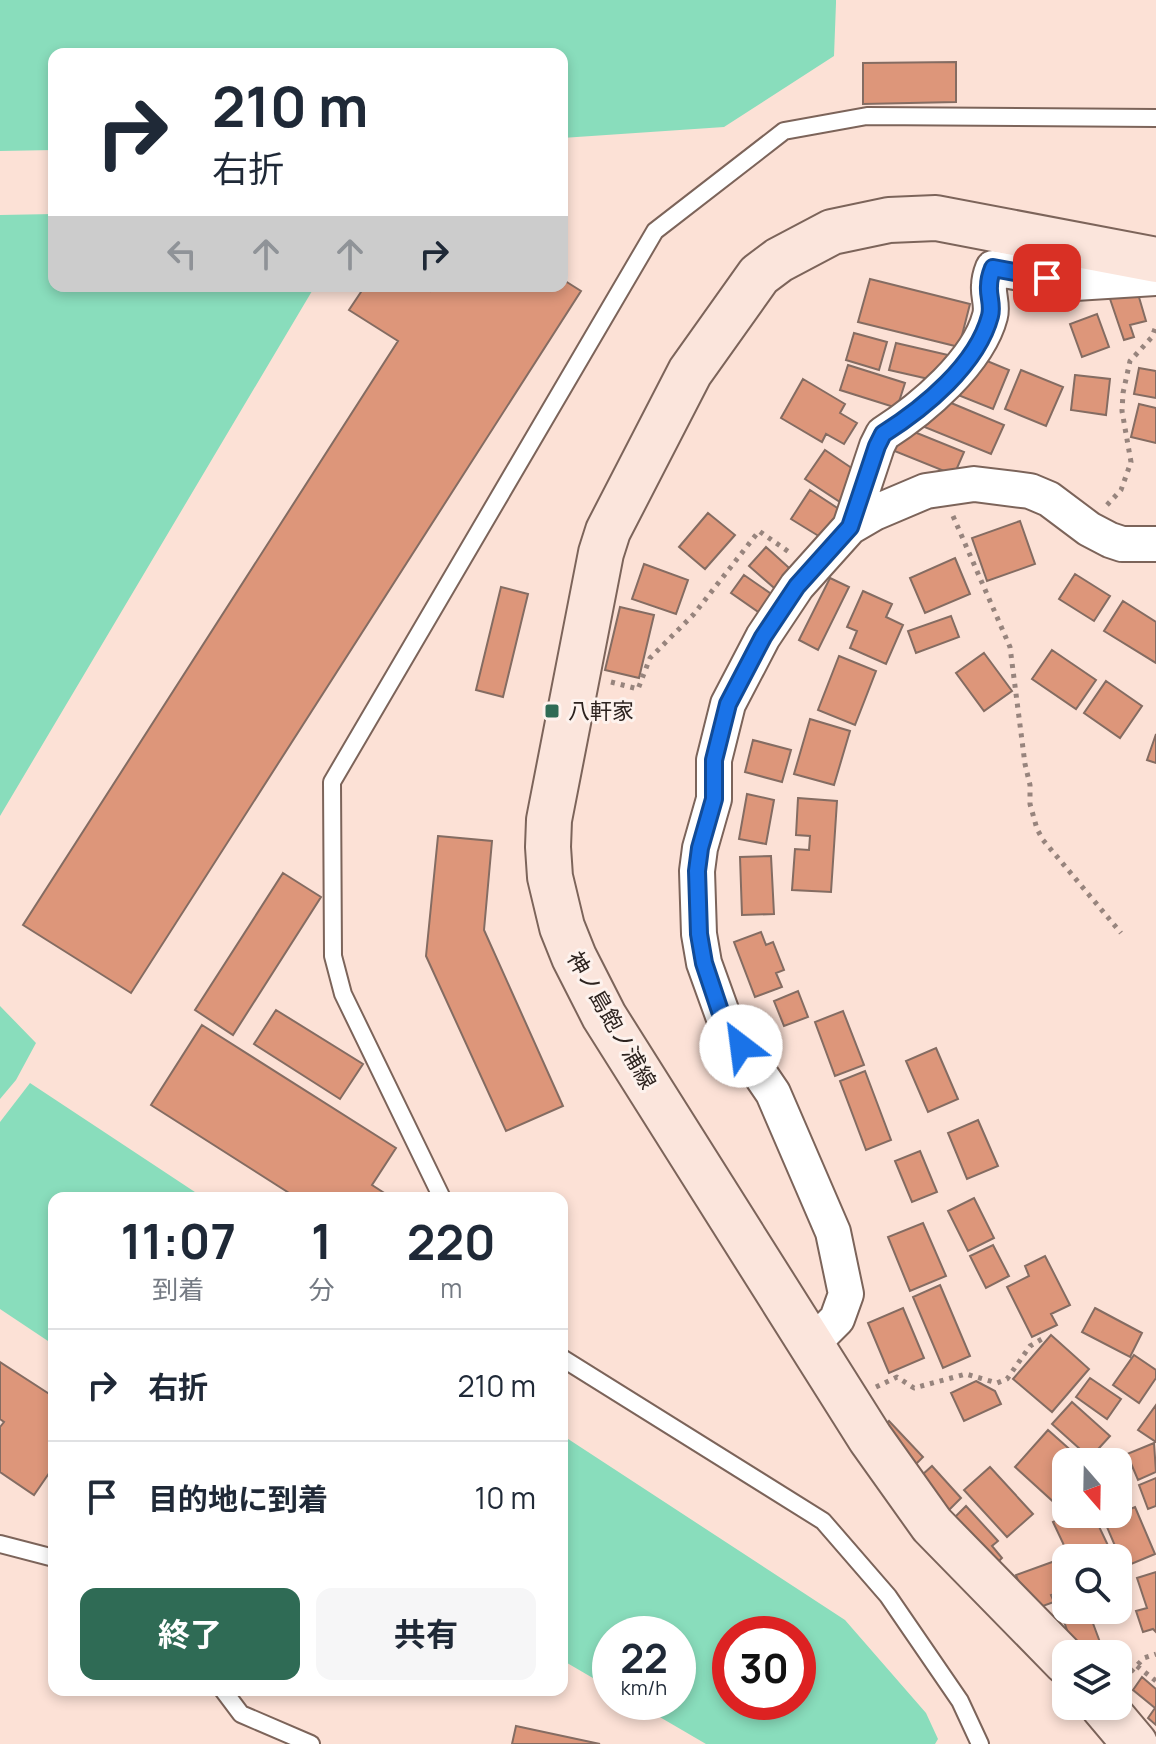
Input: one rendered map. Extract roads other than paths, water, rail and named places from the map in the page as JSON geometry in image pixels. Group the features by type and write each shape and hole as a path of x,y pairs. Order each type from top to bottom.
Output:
{"main road":[{"name":"神ノ島飽ノ浦線","path":"1052,1648 932,1525 846,1401 604,1016 562,927 550,877 549,820 601,553 608,531 690,372 759,275 779,260 832,232 889,220 918,218 936,218 1156,260"},
{"path":"1115,1720 1135,1744"}],"street":[{"path":"850,527 883,434 949,380 968,359 983,335 991,315 988,289 993,268 1075,283 1156,278"},
{"path":"812,1344 837,1319 846,1294 833,1232 773,1093 720,1011 704,963 699,934 697,871 714,799 714,760 728,704 763,637 797,586 850,527 926,491 974,484 1030,491 1049,499 1089,529 1122,544 1156,544"}],"lane":[{"path":"439,1192 343,994 333,956 332,782 655,231 784,131 867,116 1156,118"},
{"path":"568,1362 823,1521 888,1596 960,1701 980,1744"},
{"path":"0,1544 48,1556"},
{"path":"228,1696 241,1714 311,1744"}],"place":[{"name":"八軒家","path":"552,711"}]}
